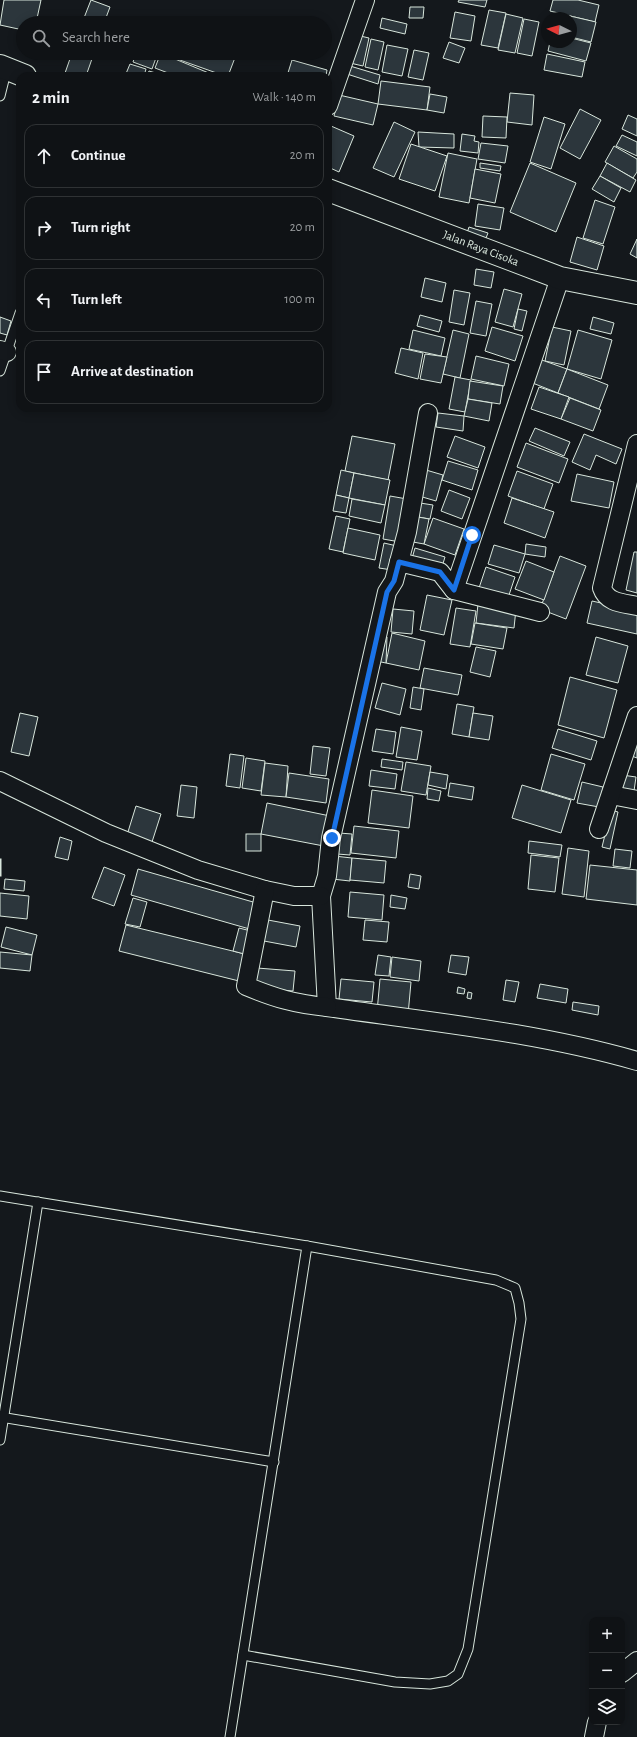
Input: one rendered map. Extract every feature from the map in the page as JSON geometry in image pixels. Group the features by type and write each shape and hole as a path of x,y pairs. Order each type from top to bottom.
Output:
{"street":[{"path":"332,94 364,0"},
{"name":"Jalan Raya Cisoka","path":"332,192 560,278 637,293"},
{"path":"454,590 560,278"},
{"path":"327,1007 322,896 327,876 332,838 387,592 394,581 407,532 428,413"},
{"path":"637,444 602,588 604,596 611,600 637,606"},
{"path":"399,562 440,572 454,590 540,612"},
{"path":"598,829 637,716"},
{"path":"0,781 106,833 198,870 265,890 294,896 322,896"},
{"path":"611,795 637,800"},
{"path":"265,890 246,986 269,996 297,1004 474,1028 598,1050 637,1061"},
{"path":"625,1671 637,1661"},
{"path":"594,1737 596,1725"}],"lane":[{"path":"0,96 11,70"},
{"path":"0,371 3,351 16,322"},
{"path":"0,1196 307,1246 496,1280 515,1288 519,1303 519,1327 468,1649 458,1674 448,1681 430,1684 395,1682 243,1655"},
{"path":"0,1440 2,1417 38,1202"},
{"path":"230,1737 307,1246"},
{"path":"2,1417 274,1462"}],"building":[{"path":"4,0 41,0 38,16 16,16 16,28 0,25"},
{"path":"91,0 110,7 107,16 85,16"},
{"path":"459,0 487,0 485,7 458,2"},
{"path":"553,0 578,0 599,5 595,22 577,18 577,12 550,11"},
{"path":"410,7 424,7 423,18 409,18"},
{"path":"489,10 506,13 498,48 481,45"},
{"path":"455,12 475,16 471,41 450,38"},
{"path":"506,14 523,18 515,53 498,50"},
{"path":"382,18 407,24 405,34 380,28"},
{"path":"577,18 596,22 591,42 577,38"},
{"path":"524,19 539,22 532,56 517,53"},
{"path":"356,35 369,38 363,66 350,63"},
{"path":"371,39 384,42 378,70 365,67"},
{"path":"577,40 591,43 586,61 548,51 549,48 577,48"},
{"path":"449,42 465,48 459,63 443,58"},
{"path":"387,45 408,49 402,76 382,72"},
{"path":"414,50 429,53 423,80 408,77"},
{"path":"547,54 585,62 582,77 544,70"},
{"path":"70,60 92,60 87,72 65,72"},
{"path":"134,60 155,60 152,69 133,62"},
{"path":"158,60 177,60 206,72 166,72 155,68"},
{"path":"180,60 234,60 230,72 214,72"},
{"path":"292,60 327,70 327,72 288,72"},
{"path":"130,64 146,69 145,72 127,72"},
{"path":"350,66 380,75 378,84 347,74"},
{"path":"381,81 430,87 427,110 378,104"},
{"path":"510,93 534,95 532,125 507,122"},
{"path":"430,94 447,97 444,113 427,110"},
{"path":"339,95 378,104 373,125 334,116"},
{"path":"580,109 601,120 580,159 560,148"},
{"path":"628,115 637,119 637,136 622,129"},
{"path":"483,116 507,117 506,138 482,137"},
{"path":"544,117 565,124 551,169 530,162"},
{"path":"394,122 415,132 394,177 373,168"},
{"path":"332,126 354,136 339,172 332,169"},
{"path":"418,132 454,134 454,148 419,147"},
{"path":"462,134 475,136 474,141 479,142 478,153 460,151"},
{"path":"622,135 637,142 637,156 616,146"},
{"path":"481,143 508,146 505,163 478,159"},
{"path":"411,144 447,156 435,191 399,179"},
{"path":"614,146 637,159 637,172 633,178 605,162"},
{"path":"448,153 477,159 469,203 439,197"},
{"path":"480,163 501,166 500,171 480,168"},
{"path":"530,163 576,183 556,232 510,212"},
{"path":"607,163 636,180 630,192 600,176"},
{"path":"475,169 501,174 495,203 470,198"},
{"path":"600,176 621,188 614,202 592,189"},
{"path":"595,200 615,207 603,244 583,238"},
{"path":"478,204 504,208 500,230 475,226"},
{"path":"469,227 488,233 486,238 467,233"},
{"path":"577,237 604,246 597,270 570,262"},
{"path":"637,239 637,258 630,254"},
{"path":"476,269 494,272 491,288 474,285"},
{"path":"425,278 446,283 442,302 421,297"},
{"path":"504,289 522,294 513,327 495,322"},
{"path":"454,290 470,293 464,325 449,322"},
{"path":"476,301 492,304 486,336 470,333"},
{"path":"518,309 527,311 522,331 514,329"},
{"path":"420,315 442,321 439,332 417,326"},
{"path":"0,317 11,321 7,335 0,333"},
{"path":"593,317 614,323 611,334 590,329"},
{"path":"492,327 523,336 515,361 485,351"},
{"path":"552,327 571,331 564,365 545,361"},
{"path":"413,330 445,338 441,356 409,349"},
{"path":"453,330 469,334 460,378 443,374"},
{"path":"578,330 612,340 601,379 567,369"},
{"path":"401,348 423,353 418,379 395,373"},
{"path":"425,354 447,357 441,383 420,379"},
{"path":"476,356 509,364 504,386 471,379"},
{"path":"539,359 567,369 558,393 530,382"},
{"path":"567,369 608,385 599,409 558,393"},
{"path":"455,377 471,380 465,412 449,409"},
{"path":"470,381 503,386 500,404 468,399"},
{"path":"539,387 569,397 561,419 531,409"},
{"path":"570,398 601,410 593,431 561,419"},
{"path":"468,399 492,403 489,421 464,416"},
{"path":"438,413 464,416 463,431 436,427"},
{"path":"535,428 570,442 564,456 529,441"},
{"path":"584,434 622,449 616,464 596,455 590,470 572,462"},
{"path":"352,436 395,444 388,480 345,471"},
{"path":"455,436 485,447 478,468 447,457"},
{"path":"526,443 568,459 559,483 517,467"},
{"path":"448,461 478,470 472,490 442,480"},
{"path":"341,470 354,473 349,498 336,495"},
{"path":"426,470 443,475 436,501 419,496"},
{"path":"517,471 553,484 544,509 508,496"},
{"path":"354,473 390,480 385,505 349,498"},
{"path":"577,474 614,482 609,508 571,501"},
{"path":"449,490 470,498 462,519 441,511"},
{"path":"336,495 349,498 346,513 333,511"},
{"path":"390,496 407,499 400,542 383,539"},
{"path":"512,498 554,512 545,538 504,523"},
{"path":"352,499 385,505 381,523 349,516"},
{"path":"420,503 433,505 430,519 418,517"},
{"path":"336,516 350,519 343,552 329,549"},
{"path":"418,517 429,519 424,544 413,542"},
{"path":"433,518 464,529 455,555 424,544"},
{"path":"348,528 380,535 375,560 343,553"},
{"path":"384,543 397,546 392,570 379,568"},
{"path":"526,544 546,547 545,557 525,554"},
{"path":"494,545 525,554 519,573 488,564"},
{"path":"415,548 445,557 441,570 411,562"},
{"path":"634,552 637,552 637,593 626,590"},
{"path":"560,556 586,566 566,619 540,609"},
{"path":"526,561 554,572 544,600 515,589"},
{"path":"486,567 515,577 508,598 479,588"},
{"path":"427,595 452,600 444,635 420,630"},
{"path":"592,601 637,611 637,634 587,623"},
{"path":"478,604 516,609 514,628 476,623"},
{"path":"456,608 476,611 470,647 450,644"},
{"path":"393,609 414,611 412,634 391,632"},
{"path":"475,623 507,628 503,649 471,644"},
{"path":"392,633 425,641 419,670 386,663"},
{"path":"378,637 387,637 386,663 376,661"},
{"path":"596,637 628,646 618,683 586,675"},
{"path":"476,647 496,651 490,677 470,672"},
{"path":"424,668 462,675 458,695 420,688"},
{"path":"570,677 617,690 604,738 558,725"},
{"path":"382,683 406,689 400,715 375,708"},
{"path":"413,687 424,689 421,710 410,708"},
{"path":"457,704 474,707 469,737 452,734"},
{"path":"20,713 38,717 29,756 11,752"},
{"path":"473,713 493,716 489,740 469,737"},
{"path":"401,727 422,731 417,760 396,757"},
{"path":"376,729 396,732 393,754 372,751"},
{"path":"558,729 597,741 591,760 552,748"},
{"path":"637,734 637,758 629,755"},
{"path":"313,746 330,748 326,776 310,774"},
{"path":"230,754 244,756 240,788 226,786"},
{"path":"551,754 585,764 574,800 541,790"},
{"path":"246,758 265,761 261,791 242,788"},
{"path":"382,759 403,762 402,770 381,767"},
{"path":"406,762 431,766 426,795 401,791"},
{"path":"265,763 288,766 286,797 261,795"},
{"path":"371,770 397,774 395,789 369,786"},
{"path":"430,772 448,775 446,789 428,785"},
{"path":"289,773 329,779 326,803 286,797"},
{"path":"622,775 636,777 634,791 620,789"},
{"path":"582,782 603,787 599,807 577,803"},
{"path":"450,783 474,787 472,800 448,796"},
{"path":"181,785 197,787 194,818 177,816"},
{"path":"522,785 571,800 561,833 512,818"},
{"path":"428,788 441,791 439,801 427,799"},
{"path":"372,790 413,796 409,828 368,823"},
{"path":"267,803 335,817 329,847 261,834"},
{"path":"136,806 161,814 152,842 127,835"},
{"path":"611,810 618,812 610,849 602,847"},
{"path":"354,826 399,831 396,858 351,853"},
{"path":"339,833 352,834 350,855 337,854"},
{"path":"246,834 261,834 261,851 246,851"},
{"path":"60,837 72,841 68,860 55,857"},
{"path":"529,841 562,845 560,857 528,853"},
{"path":"568,848 589,851 584,897 562,894"},
{"path":"615,849 632,851 630,868 613,866"},
{"path":"531,855 559,858 555,892 528,889"},
{"path":"334,856 352,858 350,881 332,879"},
{"path":"352,858 386,861 384,883 350,880"},
{"path":"1,859 1,876 0,876"},
{"path":"590,865 637,870 637,905 586,899"},
{"path":"104,867 125,875 114,906 92,898"},
{"path":"138,869 260,904 253,930 131,895"},
{"path":"410,874 421,876 419,889 408,887"},
{"path":"5,879 25,881 24,891 4,889"},
{"path":"350,892 384,895 382,920 348,917"},
{"path":"0,893 29,896 27,919 0,916"},
{"path":"391,895 407,898 405,909 390,907"},
{"path":"133,898 147,902 140,927 125,924"},
{"path":"268,920 300,926 296,947 264,941"},
{"path":"365,920 389,922 387,942 363,940"},
{"path":"126,925 249,955 243,982 119,951"},
{"path":"6,927 37,935 32,955 1,947"},
{"path":"239,928 255,932 248,955 233,951"},
{"path":"0,952 32,955 30,971 0,968"},
{"path":"378,955 391,957 389,976 375,975"},
{"path":"451,955 469,957 466,975 448,972"},
{"path":"392,957 421,961 419,981 390,977"},
{"path":"257,968 295,971 293,991 255,988"},
{"path":"341,979 374,982 372,1002 339,999"},
{"path":"380,979 411,982 408,1015 377,1012"},
{"path":"506,980 519,982 515,1002 503,1000"},
{"path":"540,984 568,989 566,1003 537,998"},
{"path":"458,987 465,989 464,994 457,993"},
{"path":"468,992 472,993 471,999 467,998"},
{"path":"573,1002 599,1006 598,1015 572,1010"}],"route":[{"path":"332,838 387,592 394,581 399,562 440,572 454,590 472,535"}]}
